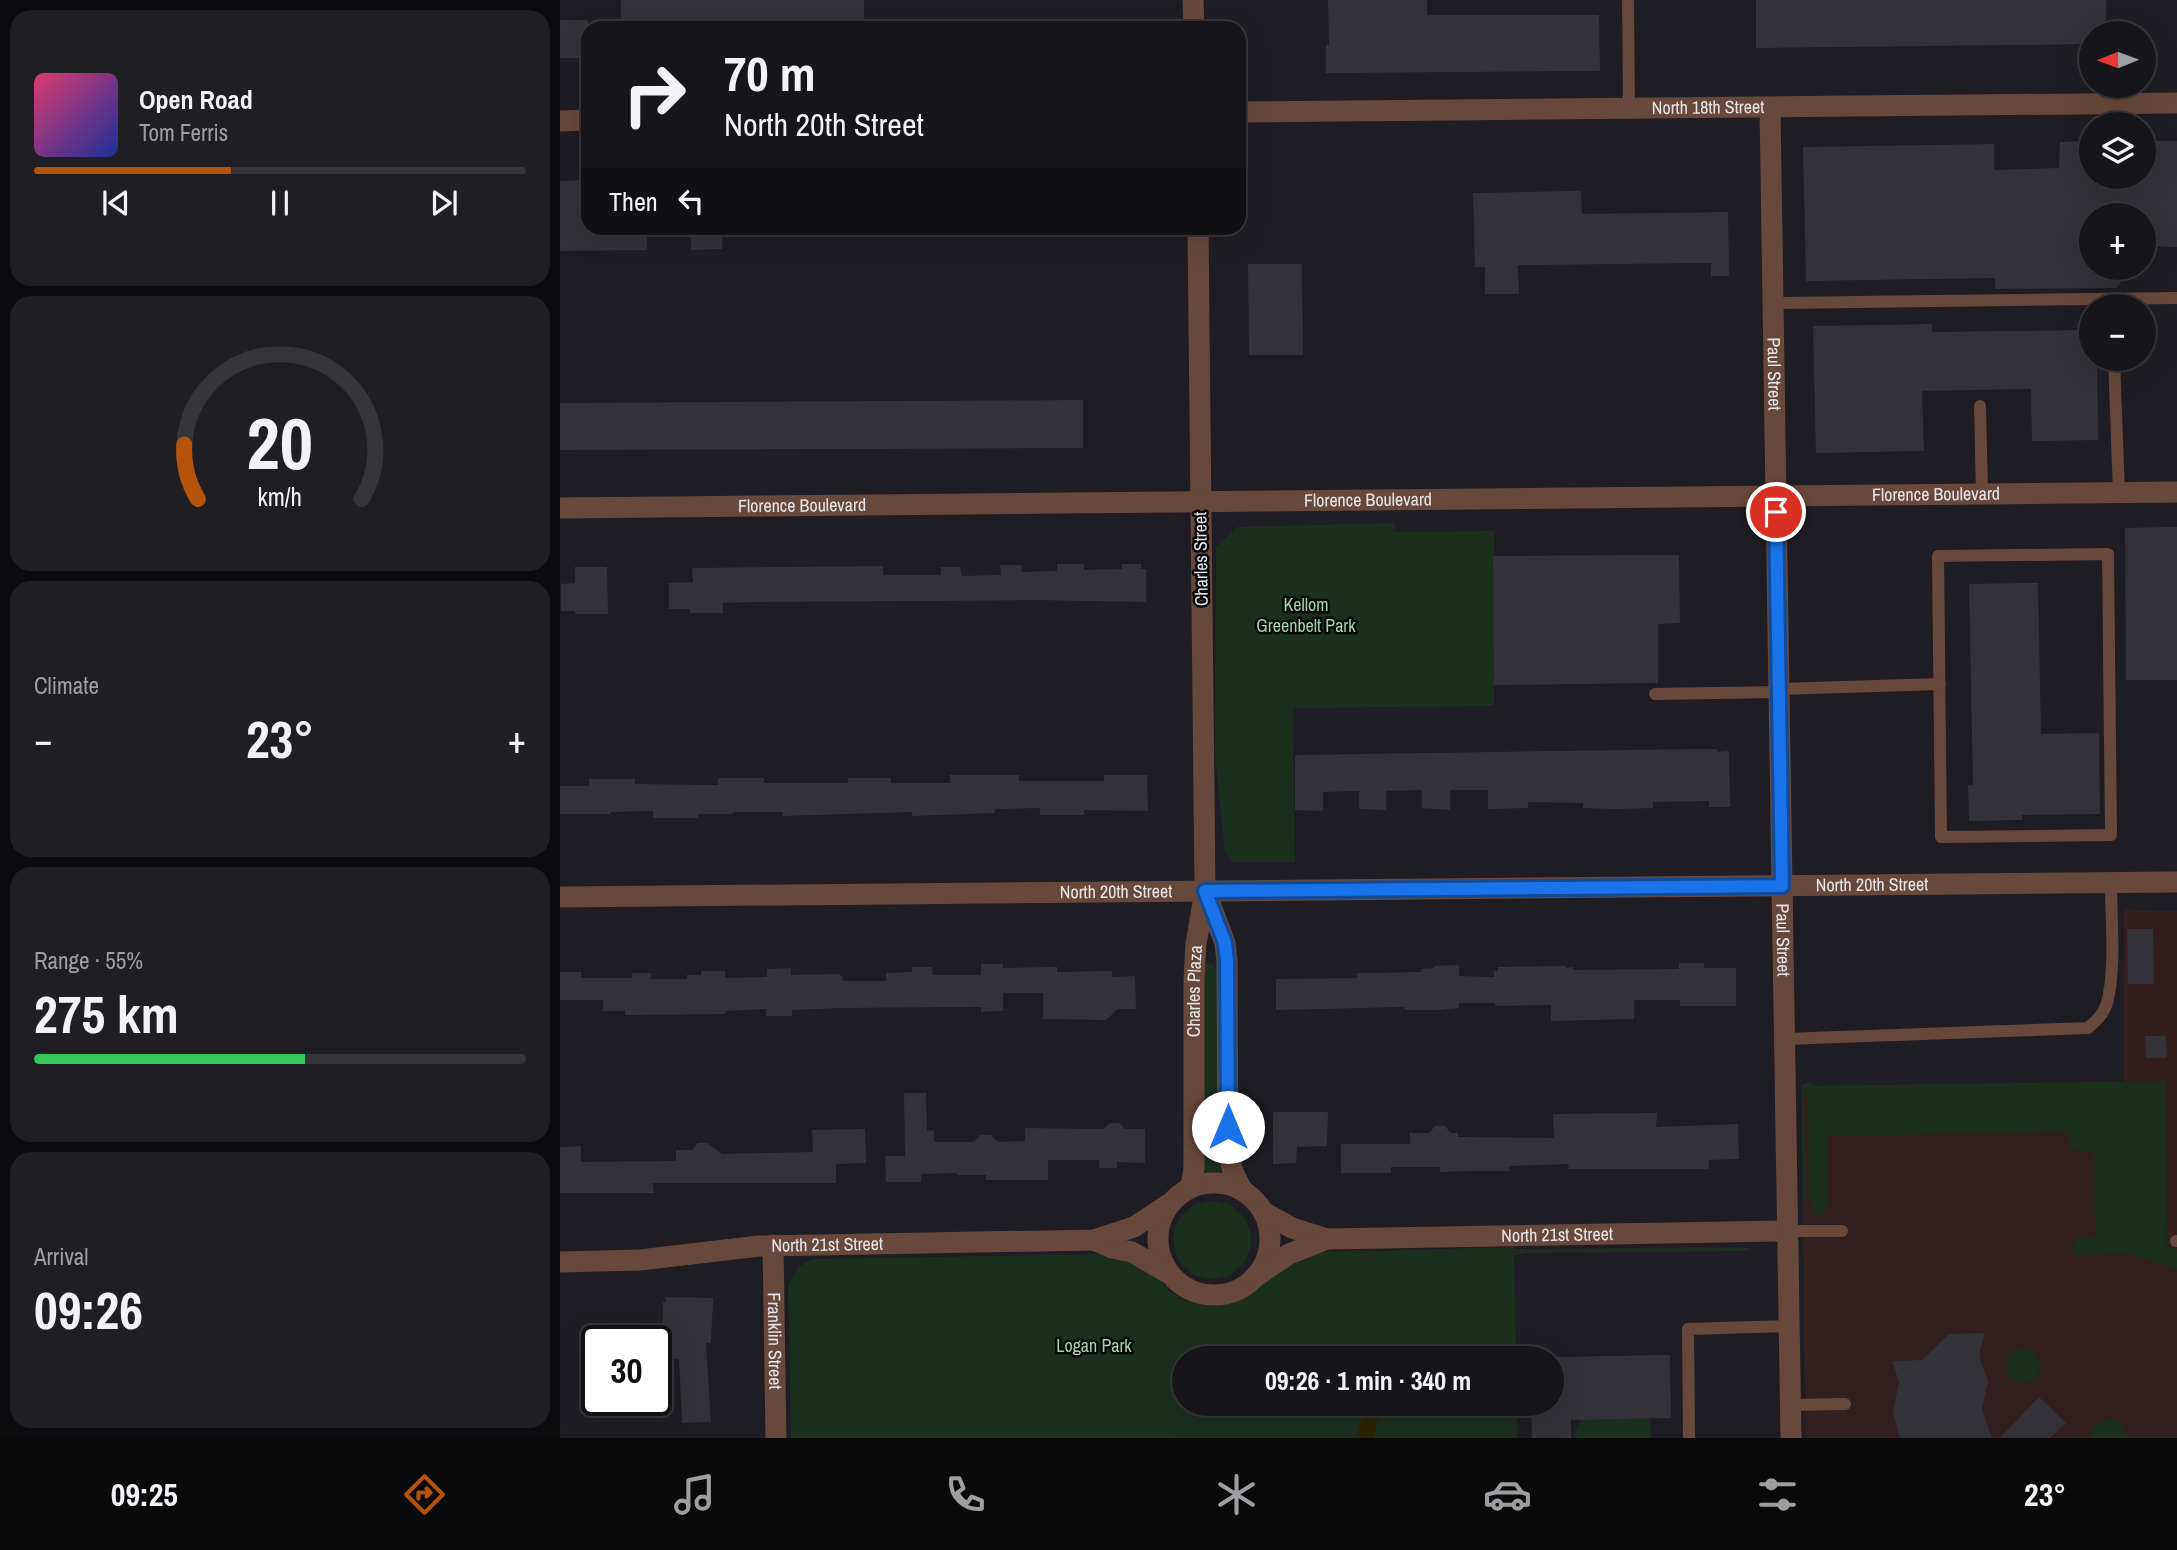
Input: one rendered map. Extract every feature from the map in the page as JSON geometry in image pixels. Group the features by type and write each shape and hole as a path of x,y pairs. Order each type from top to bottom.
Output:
{"street":[{"path":"1193,0 1194,21"},
{"name":"North 18th Street","path":"1246,112 2177,103"},
{"name":"Paul Street","path":"1770,108 1791,1438"},
{"path":"560,121 581,120"},
{"name":"Charles Street","path":"1198,235 1205,891"},
{"name":"Florence Boulevard","path":"560,508 2177,492"},
{"name":"North 20th Street","path":"560,897 2177,883"},
{"name":"Charles Plaza","path":"1191,1187 1194,1168 1194,980 1196,944 1205,891"},
{"name":"Charles Plaza","path":"1205,891 1225,943 1228,981 1228,1152 1233,1172 1242,1190"},
{"path":"1094,1240 1134,1227 1191,1187 1208,1183 1226,1184 1242,1190 1256,1201 1269,1227 1270,1247 1255,1277"},
{"path":"1169,1204 1161,1218 1157,1240 1166,1269 1187,1289 1212,1296 1240,1289 1289,1254 1327,1239"},
{"path":"1263,1212 1292,1228 1327,1239"},
{"name":"North 21st Street","path":"1327,1239 1787,1231"},
{"path":"1094,1240 1112,1248 1132,1252 1172,1276"},
{"name":"North 21st Street","path":"560,1262 640,1260 773,1245 1094,1240"},
{"name":"Franklin Street","path":"773,1245 776,1438"}],"lane":[{"path":"1628,0 1629,109"},
{"path":"2156,300 2177,298"},
{"path":"1773,303 2079,303"},
{"path":"2114,371 2119,493"},
{"path":"1980,406 1982,494"},
{"path":"2108,555 2111,835 1941,837 1940,684 1938,556 2108,555"},
{"path":"1655,694 1940,684"},
{"path":"1784,1040 2088,1028 2099,1019 2107,1004 2111,968 2111,883"},
{"path":"1787,1231 1842,1231"},
{"path":"1689,1438 1688,1329 1789,1326"},
{"path":"1791,1405 1845,1404"}],"shaded area":[{"path":"2124,910 2177,911 2177,1249 2167,1249 2166,1081 2124,1082"},
{"path":"2166,1081 2167,1248 2177,1249 2177,1438 1805,1438 1802,1086"}],"green space":[{"name":"Kellom Greenbelt Park","path":"1395,523 1396,532 1494,531 1494,706 1293,708 1295,862 1233,862 1225,852 1215,756 1216,547 1237,527"},
{"path":"1203,964 1212,964 1217,972 1221,1173 1202,1173"},
{"path":"2166,1081 2167,1248 2177,1249 2177,1270 2130,1254 2073,1255 2074,1240 2095,1237 2094,1151 2070,1150 2068,1132 1828,1136 1828,1206 1825,1213 1816,1216 1809,1199 1808,1093 1804,1093 1806,1199 1803,1204 1801,1085 1809,1082 1815,1086"},
{"path":"1204,1201 1220,1201 1234,1207 1245,1218 1251,1232 1251,1248 1245,1262 1234,1273 1220,1279 1204,1279 1190,1273 1179,1262 1173,1248 1173,1232 1179,1218 1190,1207"},
{"name":"Logan Park","path":"1514,1247 1748,1248 1748,1251 1527,1253 1514,1256 1516,1346 1172,1346 1172,1416 1517,1416 1517,1438 791,1438 788,1286 798,1270 813,1259 1113,1254 1153,1272 1168,1290 1187,1302 1213,1306 1234,1303 1255,1291 1279,1267 1321,1252"},
{"path":"2023,1349 2035,1354 2040,1366 2035,1378 2023,1383 2011,1378 2006,1366 2011,1354"},
{"path":"1650,1418 1651,1438 1576,1438 1574,1435 1581,1419"},
{"path":"2110,1419 2122,1424 2127,1438 2091,1438 2097,1425"}],"sand":[{"path":"1362,1416 1376,1416 1374,1438 1356,1438"}],"building":[{"path":"621,0 864,0 864,21 621,21"},
{"path":"1328,0 1427,0 1427,15 1599,15 1600,71 1326,73 1326,45 1329,45"},
{"path":"1756,0 2106,0 2106,21 2079,21 2079,44 1756,48"},
{"path":"560,20 588,20 581,21 581,58 560,58"},
{"path":"2079,141 2079,189 2156,189 2156,141 2177,141 2177,247 2156,246 2156,203 2079,203 2079,280 2122,280 2116,288 1995,289 1995,278 1806,281 1803,147 1994,144 1994,170 2059,168 2060,142"},
{"path":"581,180 581,235 647,235 647,250 560,251 560,181"},
{"path":"1581,191 1582,214 1728,212 1729,276 1711,276 1711,263 1518,265 1519,294 1485,294 1485,267 1475,267 1473,193"},
{"path":"691,235 722,235 722,249 691,250"},
{"path":"1248,264 1302,264 1303,355 1249,355"},
{"path":"1932,324 1932,332 2079,330 2079,371 2097,371 2098,440 2032,441 2031,389 1922,391 1924,451 1816,453 1813,326"},
{"path":"1083,400 1083,448 560,450 560,403"},
{"path":"2177,527 2177,680 2126,680 2125,528"},
{"path":"1679,555 1680,623 1658,624 1658,683 1494,685 1493,556"},
{"path":"1057,564 1084,564 1084,570 1122,569 1122,564 1141,564 1141,569 1146,569 1146,602 752,602 723,603 723,613 690,613 690,609 669,609 669,583 693,582 692,568 883,566 883,575 941,575 941,567 960,567 962,576 1001,575 1000,565 1021,565 1022,572 1057,571"},
{"path":"575,567 607,567 608,614 575,614 575,611 561,611 561,584 575,583"},
{"path":"2038,583 2041,734 2099,733 2100,814 2022,815 2022,820 1969,821 1968,785 1973,785 1969,584"},
{"path":"1717,749 1717,752 1729,751 1730,807 1709,807 1709,801 1653,802 1653,808 1615,809 1583,808 1583,803 1528,802 1528,808 1488,809 1488,790 1450,790 1450,810 1422,808 1422,790 1386,791 1386,810 1359,809 1359,791 1323,792 1323,811 1295,810 1295,755"},
{"path":"950,775 1019,775 1019,781 1104,781 1104,775 1147,775 1148,811 1084,810 1084,815 1040,815 1040,808 995,809 995,813 912,816 912,812 783,816 783,812 733,812 698,814 698,818 653,818 653,811 560,814 560,786 589,786 589,779 635,779 635,784 718,785 718,778 764,778 764,783 848,783 848,778 891,778 891,783 950,783"},
{"path":"2127,929 2153,929 2154,984 2128,984"},
{"path":"1679,963 1704,963 1704,968 1736,968 1736,1006 1680,1006 1680,1000 1634,1000 1634,1019 1551,1021 1551,1005 1495,1006 1495,1003 1459,1003 1459,1008 1437,1010 1405,1010 1404,1007 1276,1010 1276,979 1357,978 1357,973 1421,972 1421,969 1434,966 1459,965 1459,976 1494,977 1494,971 1498,971 1498,967 1566,966 1573,967 1573,970 1679,969"},
{"path":"981,964 1003,964 1003,968 1057,967 1057,972 1112,971 1112,977 1135,976 1136,1009 1118,1009 1106,1020 1043,1019 1043,993 1003,993 1003,1011 981,1012 981,1007 839,1008 792,1010 792,1016 766,1016 766,1009 725,1011 725,1014 625,1015 625,1011 603,1011 603,1000 560,1000 560,972 581,972 581,978 632,978 632,973 651,973 651,979 687,979 687,975 701,975 701,971 725,971 725,978 767,977 767,969 791,968 791,975 838,974 843,981 886,981 886,973 912,972 912,967 932,967 933,975 981,975"},
{"path":"2145,1036 2166,1036 2167,1058 2146,1058"},
{"path":"904,1093 926,1093 927,1131 934,1130 934,1142 974,1142 980,1135 991,1135 998,1142 1025,1141 1025,1128 1103,1129 1110,1123 1120,1123 1125,1129 1145,1129 1145,1163 1117,1162 1117,1168 1099,1168 1099,1160 1048,1160 1048,1180 986,1180 986,1175 957,1173 921,1174 921,1182 886,1182 885,1156 905,1156"},
{"path":"1273,1112 1328,1112 1327,1146 1297,1147 1296,1163 1273,1164"},
{"path":"1657,1113 1656,1127 1738,1124 1739,1159 1709,1160 1709,1169 1569,1169 1568,1164 1509,1166 1509,1171 1440,1172 1440,1167 1391,1167 1391,1173 1341,1173 1341,1144 1410,1144 1410,1133 1429,1133 1435,1126 1445,1126 1451,1133 1458,1133 1458,1137 1554,1138 1553,1114"},
{"path":"865,1129 866,1163 836,1164 836,1183 653,1183 654,1193 560,1193 560,1147 581,1146 581,1162 676,1161 676,1150 692,1150 698,1143 707,1143 722,1154 813,1152 812,1130"},
{"path":"665,1297 713,1298 711,1343 706,1343 711,1422 682,1423 679,1359 672,1360 672,1325 663,1325 663,1302 666,1302"},
{"path":"1985,1333 1980,1360 1988,1381 1982,1409 1992,1438 1900,1438 1893,1412 1899,1382 1892,1361 1922,1360 1949,1334"},
{"path":"1670,1355 1671,1418 1571,1420 1571,1438 1532,1438 1531,1416 1564,1416 1564,1357"},
{"path":"2039,1397 2066,1423 2050,1438 2000,1438"}],"route":[{"path":"1228,1127 1227,961 1225,943 1205,891 1782,886 1776,512"}]}
